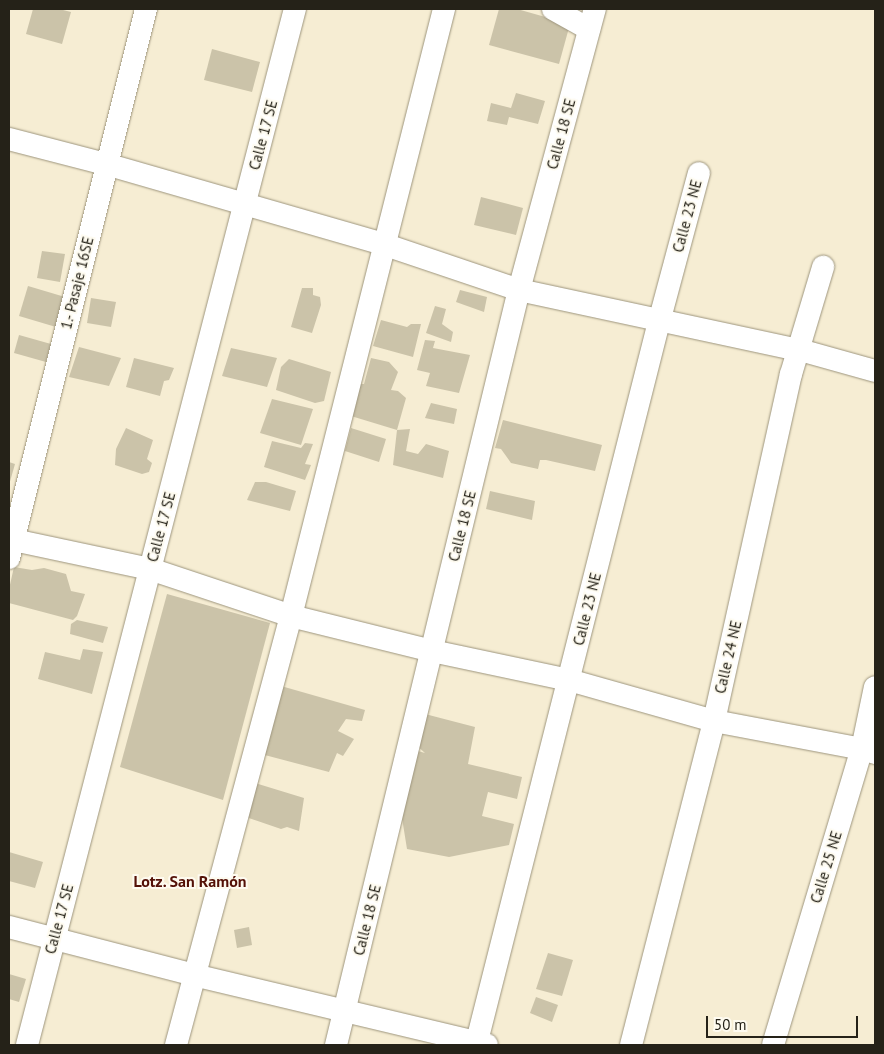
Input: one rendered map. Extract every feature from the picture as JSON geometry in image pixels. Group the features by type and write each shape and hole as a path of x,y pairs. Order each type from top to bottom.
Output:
{"street":[{"name":"1.- Pasaje 16SE","path":"10,546 146,9"},
{"name":"Calle 17 SE","path":"26,1045 295,9"},
{"path":"176,1045 291,616 383,244 444,9"},
{"path":"553,9 592,19"},
{"name":"Calle 18 SE","path":"336,1045 519,290 592,19"},
{"path":"9,139 106,164 383,244 519,290 659,322 800,350 875,371"},
{"name":"Calle 23 NE","path":"479,1044 659,322 699,173"},
{"name":"Calle 24 NE","path":"631,1045 714,721 791,374 800,350 823,267"},
{"path":"10,546 150,569 291,616 432,651 569,680 714,721 869,751"},
{"name":"Calle 25 NE","path":"773,1045 869,751 875,687"},
{"path":"9,928 54,941 479,1044"}],"building":[{"path":"33,9 59,9 71,12 62,44 26,34"},
{"path":"499,9 517,9 570,24 559,64 489,45"},
{"path":"212,49 260,62 252,92 204,80"},
{"path":"516,93 545,101 538,124 509,117 507,125 487,121 491,103 511,108"},
{"path":"481,197 523,208 516,235 474,225"},
{"path":"42,251 65,254 60,282 37,278"},
{"path":"28,286 65,297 56,327 19,316"},
{"path":"302,288 313,288 313,295 320,297 321,305 312,333 291,327"},
{"path":"460,290 487,297 484,312 456,302"},
{"path":"91,298 116,302 111,327 87,323"},
{"path":"435,306 446,309 442,324 453,332 451,342 426,333"},
{"path":"381,320 407,327 411,324 421,324 413,357 373,346"},
{"path":"19,335 51,344 46,362 14,353"},
{"path":"425,340 435,341 433,348 470,355 459,393 426,386 430,373 417,370"},
{"path":"79,347 121,358 109,386 69,377"},
{"path":"231,348 277,358 267,387 222,376"},
{"path":"134,358 174,368 169,380 164,381 160,396 126,387"},
{"path":"371,358 389,362 398,372 391,390 398,391 406,398 397,430 351,416 360,384 364,384"},
{"path":"289,359 331,372 324,401 315,403 276,390 281,367"},
{"path":"272,399 313,409 301,445 260,433"},
{"path":"431,403 457,409 454,424 425,418"},
{"path":"503,420 602,445 595,471 546,460 540,460 538,469 511,463 501,449 495,448"},
{"path":"126,428 153,440 147,459 152,463 149,472 142,474 115,465 116,449"},
{"path":"351,428 386,439 379,462 345,451"},
{"path":"410,429 406,451 418,454 426,444 449,451 443,478 393,465 397,430"},
{"path":"272,441 301,448 305,443 313,444 305,464 311,465 305,480 264,467"},
{"path":"9,462 15,464 9,485"},
{"path":"255,482 266,482 296,491 290,511 247,500"},
{"path":"490,491 535,501 532,520 486,509"},
{"path":"14,567 32,570 44,568 66,574 71,591 85,594 77,616 73,620 9,603 9,589"},
{"path":"167,594 270,623 223,800 120,767"},
{"path":"77,620 108,627 103,643 70,634 71,624"},
{"path":"83,649 103,652 92,694 38,679 45,652 80,660"},
{"path":"281,686 365,710 362,721 346,719 338,731 354,739 343,756 337,753 329,772 261,754"},
{"path":"425,714 475,727 468,764 522,777 517,799 488,792 482,816 514,824 509,845 449,857 407,849 402,818 418,751 425,753 416,745"},
{"path":"255,783 304,798 299,831 287,827 281,829 246,817"},
{"path":"9,852 43,862 35,888 9,881"},
{"path":"249,927 252,945 237,948 234,930"},
{"path":"548,953 573,960 562,996 536,989"},
{"path":"9,974 26,979 19,1002 9,999"},
{"path":"536,997 558,1005 552,1022 530,1013"}],"district":[{"name":"Lotz. San Ramón","path":"190,881"}]}
